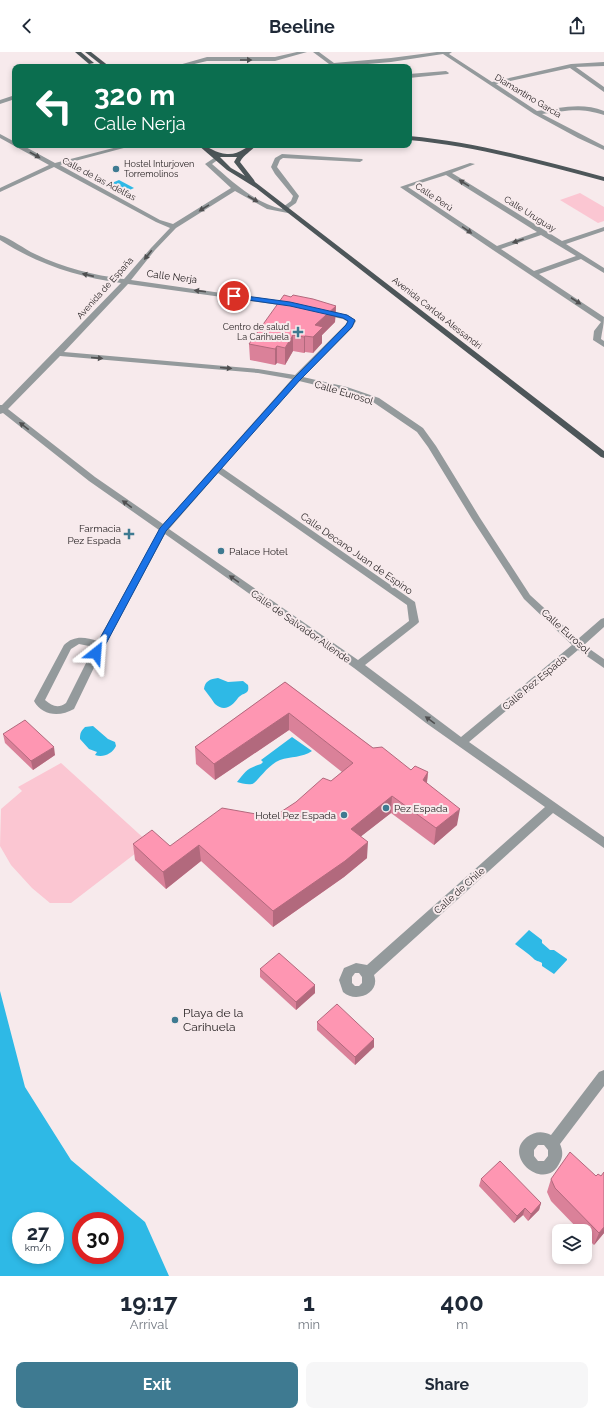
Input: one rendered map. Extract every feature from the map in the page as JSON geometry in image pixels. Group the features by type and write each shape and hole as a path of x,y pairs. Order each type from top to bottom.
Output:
{"main road":[{"path":"78,52 92,64"},
{"path":"88,52 103,64"},
{"path":"412,133 478,142 524,152 604,174"},
{"path":"412,138 475,147 519,156 604,179"},
{"name":"Avenida Carlota Alessandri","path":"204,148 229,169 258,187 604,455"},
{"path":"211,153 226,156 242,153 250,148"},
{"name":"Avenida Carlota Alessandri","path":"242,153 237,162 258,187"}],"street":[{"path":"207,52 207,59"},
{"path":"207,59 218,52"},
{"path":"187,64 207,59 275,59 304,52"},
{"path":"316,52 332,64"},
{"path":"345,64 391,60 447,52"},
{"name":"Diamantino Garcia","path":"447,52 490,84 536,114 604,148"},
{"path":"490,84 571,66 604,64"},
{"path":"571,66 604,90"},
{"path":"412,76 446,73"},
{"path":"0,102 12,98"},
{"path":"536,114 587,107 604,113"},
{"name":"Calle de las Adelfas","path":"0,136 12,143"},
{"name":"Calle de las Adelfas","path":"22,148 174,227"},
{"path":"0,190 54,165 120,148"},
{"path":"216,159 208,164 235,188 269,208 288,211 296,196 277,173 274,167 277,159 282,156 360,160"},
{"name":"Calle Perú","path":"472,164 403,187 604,321"},
{"name":"Calle Uruguay","path":"446,172 604,270"},
{"name":"Avenida de España","path":"1,409 58,354 126,282 153,249 174,227 235,188"},
{"path":"561,244 604,228"},
{"path":"495,249 542,232"},
{"name":"Calle Nerja","path":"0,237 16,249 61,269 93,277 249,298 302,307"},
{"path":"534,273 581,257"},
{"path":"101,645 80,640 72,641 67,647 39,701 45,708 52,711 63,711 70,706 163,530 297,378 349,326 352,320 314,310"},
{"path":"604,321 598,331 597,340 604,345"},
{"name":"Calle Eurosol","path":"58,354 258,371 344,389 376,400 420,430 432,446 476,519 527,597 578,645 604,664"},
{"name":"Calle de Salvador Allende","path":"1,409 92,479 358,665 430,720 604,843"},
{"name":"Calle Decano Juan de Espino","path":"217,469 412,604 414,622 358,665"},
{"name":"Calle Pez Espada","path":"462,742 578,645 604,621"},
{"name":"Calle de Chile","path":"367,973 552,806"},
{"path":"552,1144 604,1076"}],"shaded area":[{"path":"580,193 604,207 604,221 598,223 560,200"},
{"path":"61,763 149,843 71,903 50,903 32,888 11,865 0,846 1,809 22,791 18,787"}],"water":[{"path":"119,180 134,188 123,193 107,185"},
{"path":"218,678 228,682 243,681 248,685 248,690 228,707 219,707 214,703 204,689 205,684 208,681"},
{"path":"93,726 108,739 115,742 116,746 114,749 104,756 95,755 97,752 89,749 80,739 81,732 85,727"},
{"path":"292,737 312,751 304,755 275,762 252,784 237,782 242,775 252,767 261,764 263,762 261,760"},
{"path":"529,930 542,940 542,943 550,950 554,950 567,959 554,974 542,966 542,963 535,960 515,944"},
{"path":"0,991 25,1087 71,1160 145,1222 169,1276 0,1276"}],"building":[{"path":"284,295 291,297 293,295 313,299 336,306 315,325 323,327 313,337 293,335 285,348 277,346 275,349 249,344"},
{"name":"Hotel Pez Espada","path":"285,682 373,748 382,747 411,770 415,766 428,772 423,780 460,809 436,828 392,796 351,829 368,842 345,861 273,911 199,845 163,872 133,844 152,830 170,846 222,808 273,817 296,802 323,778 331,781 353,763 289,713 214,764 195,747"},
{"path":"25,720 54,747 31,761 3,734"},
{"path":"279,953 315,985 296,1002 260,969"},
{"path":"337,1004 374,1039 355,1057 317,1022"},
{"path":"570,1152 596,1176 598,1174 601,1176 604,1172 604,1227 599,1233 592,1224 590,1224 555,1188 551,1179"},
{"path":"500,1161 541,1203 531,1214 525,1208 517,1216 481,1179"}],"place":[{"name":"Hostel Inturjoven Torremolinos","path":"116,169"},
{"name":"Centro de salud La Carihuela","path":"298,332"},
{"name":"Farmacia Pez Espada","path":"129,534"},
{"name":"Palace Hotel","path":"221,551"},
{"name":"Pez Espada","path":"386,808"},
{"name":"Hotel Pez Espada","path":"344,815"},
{"name":"Playa de la Carihuela","path":"175,1020"}],"route":[{"path":"96,653 163,530 297,378 349,326 352,320 290,304 234,296"}]}
